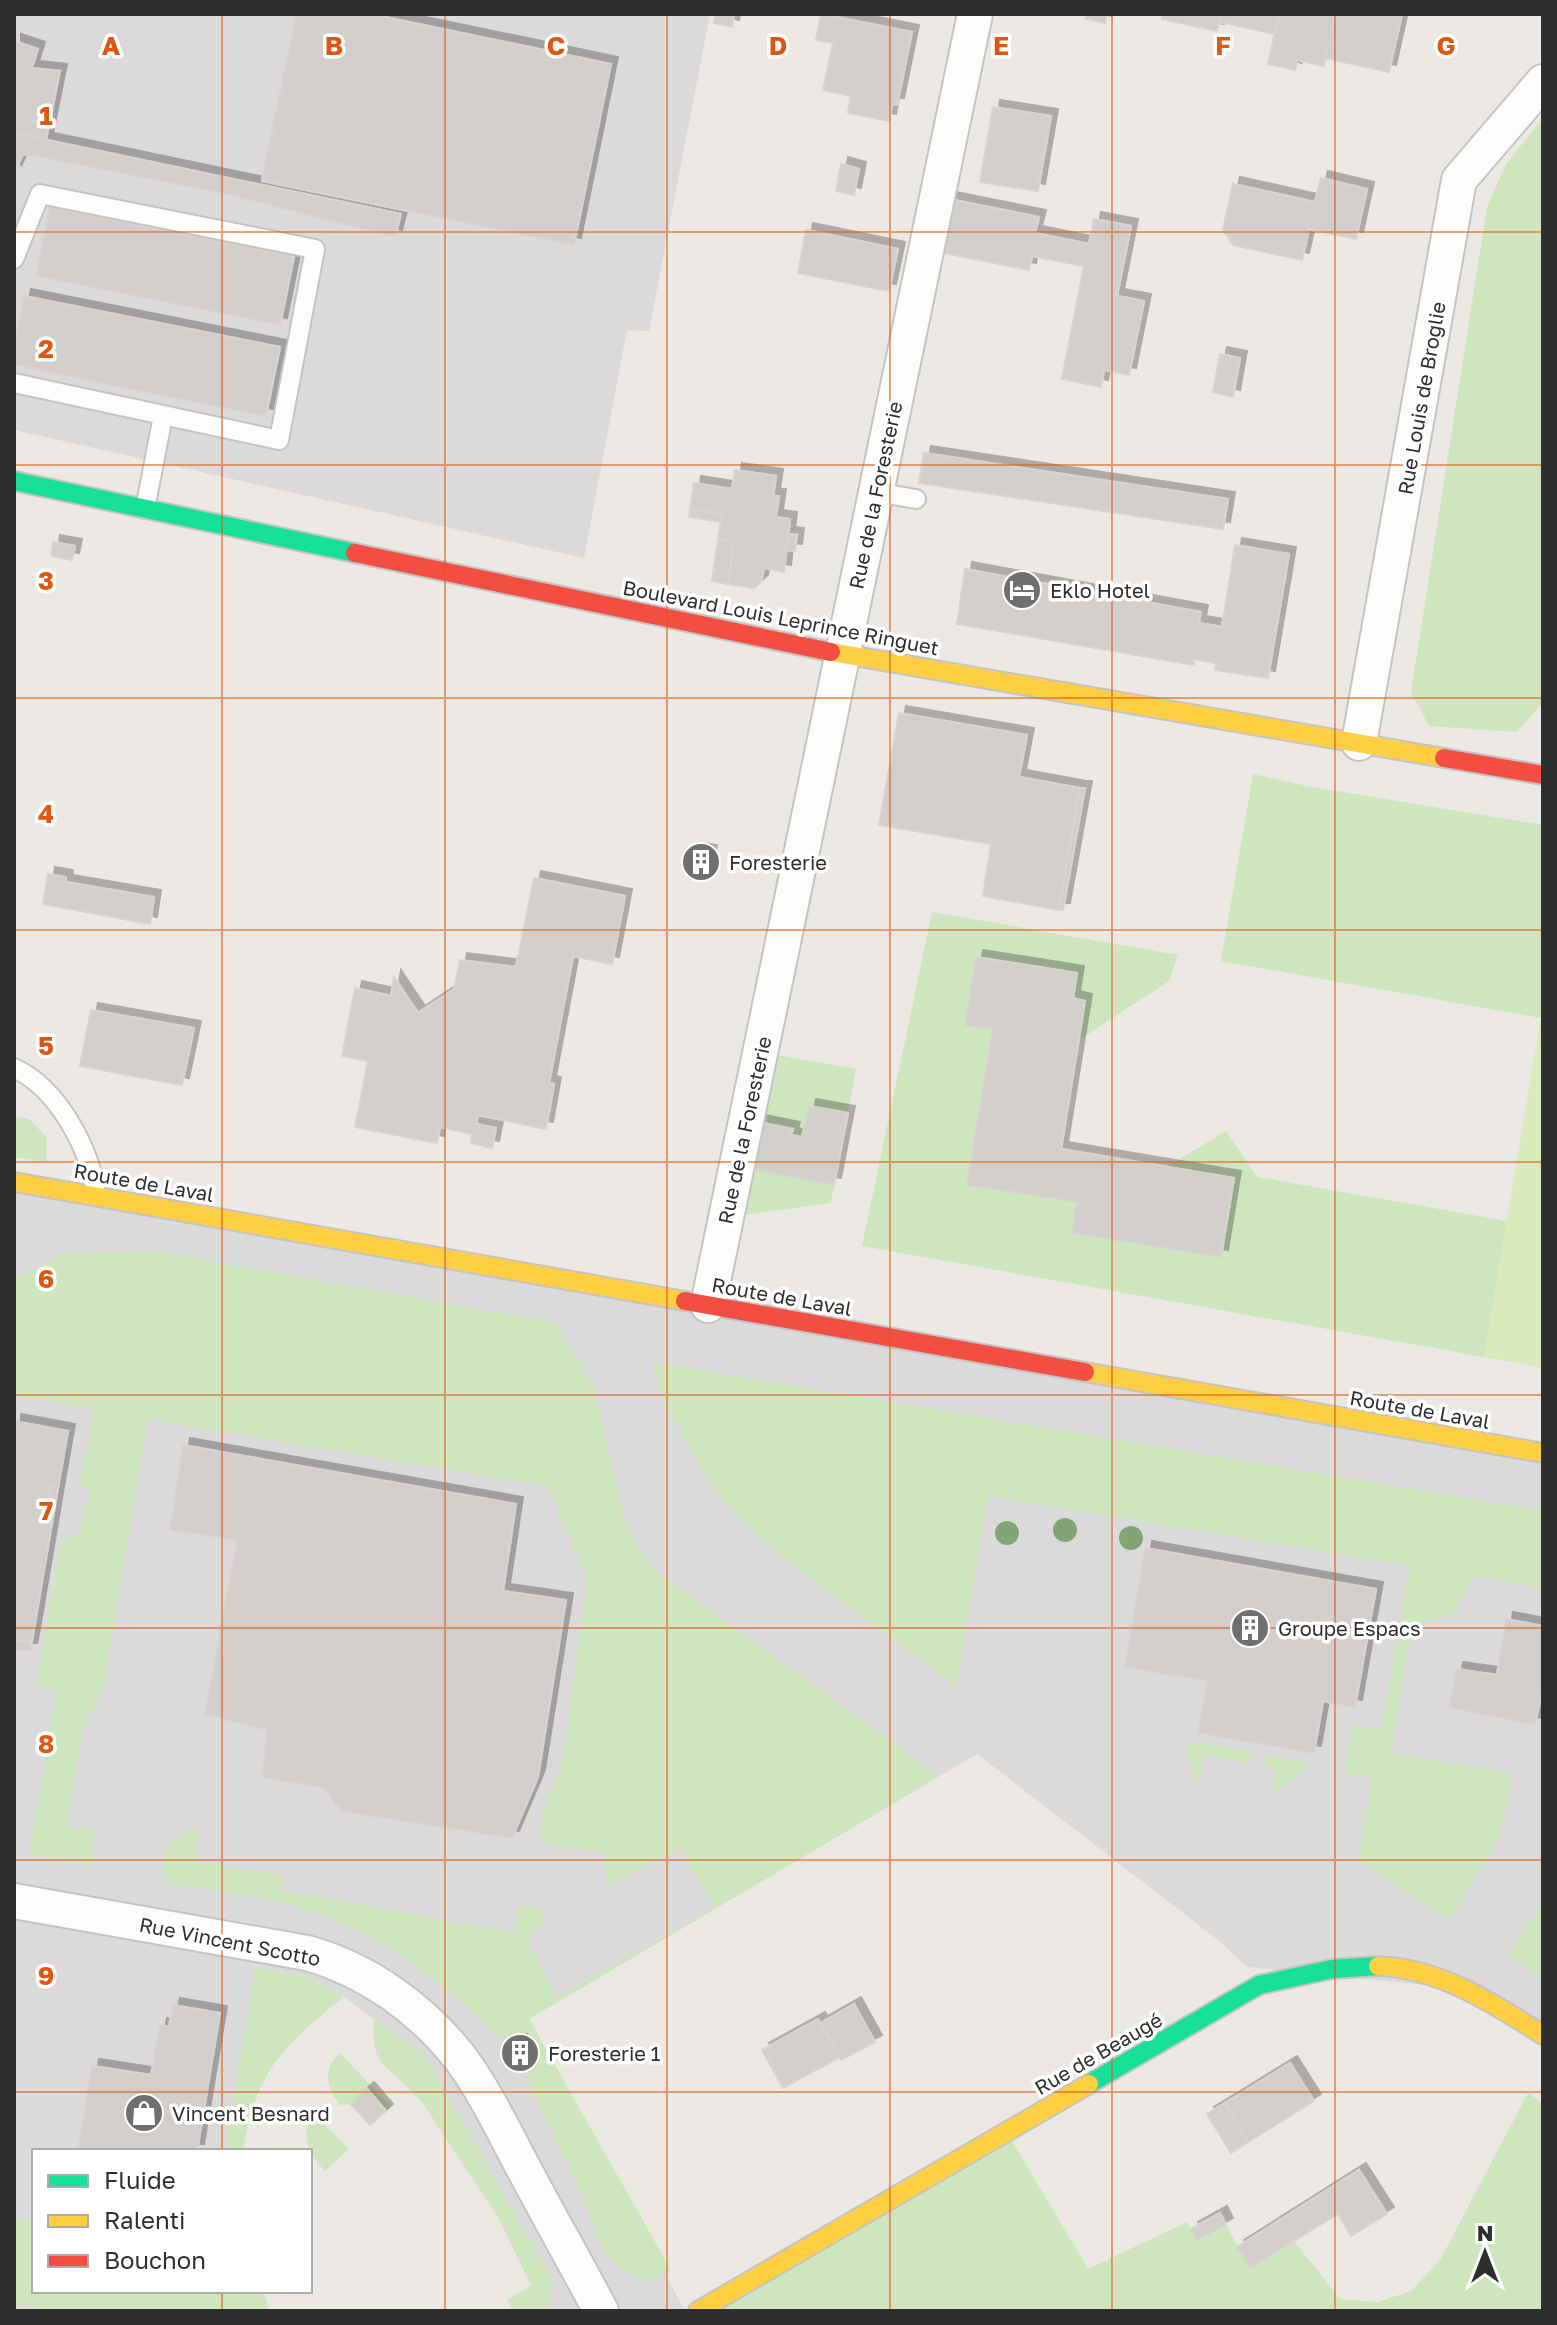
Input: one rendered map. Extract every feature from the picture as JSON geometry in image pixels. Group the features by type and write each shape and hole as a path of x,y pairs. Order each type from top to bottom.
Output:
{"street":[{"name":"Rue de la Foresterie","path":"708,1305 975,14"},
{"name":"Rue Louis de Broglie","path":"1359,743 1459,180 1543,82"},
{"name":"Boulevard Louis Leprince Ringuet","path":"14,481 843,655 1543,775"},
{"name":"Route de Laval","path":"14,1182 1543,1453"},
{"name":"Rue Vincent Scotto","path":"14,1901 307,1953 339,1963 381,1986 422,2017 463,2062 601,2311"},
{"name":"Rue de Beaugé","path":"698,2311 1259,1985 1356,1966 1398,1969 1449,1980 1543,2035"}],"lane":[{"path":"14,259 40,194 315,249 279,440 14,383"},
{"path":"145,509 163,416"},
{"path":"875,492 916,499"},
{"path":"15,1067 43,1088 85,1148 93,1172 96,1196"}],"shaded area":[{"path":"14,14 710,14 649,331 627,330 584,558 14,430"},
{"path":"14,1182 1543,1453 1543,2036 1465,1989 1247,1967 1218,1940 977,1754 529,2019 685,2311 545,2311 553,2282 424,2055 344,1997 309,1977 255,1968 226,2149 32,2149 32,2293 200,2311 14,2311"}],"green space":[{"path":"1543,117 1543,702 1517,732 1429,726 1411,692 1487,207 1505,166"},
{"path":"1253,774 1307,786 1543,825 1541,1018 1221,961"},
{"path":"932,912 1178,955 1169,981 1079,1040 1085,1001 1073,998 1077,973 976,957 965,1025 993,1029 968,1185 1077,1202 1072,1233 1221,1257 1234,1178 1167,1167 1226,1131 1257,1177 1507,1221 1484,1357 862,1246"},
{"path":"1543,1006 1543,1368 1484,1357"},
{"path":"772,1054 856,1069 848,1113 809,1107 802,1137 791,1135 793,1130 758,1122"},
{"path":"14,1116 29,1119 47,1138 46,1162 14,1157"},
{"path":"748,1168 834,1185 831,1203 737,1216"},
{"path":"153,1251 555,1323 594,1388 625,1525 655,1571 939,1776 529,2019 671,2270 655,2280 628,2275 603,2251 579,2189 520,2066 530,2059 521,2041 509,2047 439,1983 388,1947 360,1932 286,1904 168,1884 164,1874 164,1856 168,1848 181,1835 200,1827 195,1862 282,1875 280,1890 514,1933 518,1905 539,1908 546,1918 542,1927 525,1937 557,1997 715,1907 679,1848 611,1884 605,1881 604,1853 543,1843 543,1815 561,1772 588,1580 547,1486 148,1419 104,1688 84,1724 67,1826 96,1831 91,1864 29,1854 57,1690 36,1686 61,1540 80,1534 90,1488 79,1486 95,1410 14,1396 14,1277 22,1276 61,1254"},
{"path":"652,1362 1543,1511 1543,1588 1475,1576 1452,1614 1412,1626 1391,1753 1512,1773 1500,1836 1450,1920 1358,1861 1372,1778 1345,1773 1352,1725 1381,1729 1410,1566 988,1496 956,1686 784,1558 731,1511 698,1463 664,1402"},
{"path":"1188,1741 1250,1752 1248,1763 1204,1755 1199,1783 1189,1764"},
{"path":"1267,1755 1308,1762 1296,1778 1271,1796 1275,1768 1265,1765"},
{"path":"1543,1900 1543,1978 1507,1956"},
{"path":"255,1968 309,1977 344,1997 305,2030 276,2062 255,2100 243,2149 226,2149"},
{"path":"374,2018 424,2055 553,2282 545,2311 513,2311 507,2300 531,2286 499,2219 422,2102 383,2064 376,2053"},
{"path":"340,2053 391,2107 386,2111 366,2089 351,2104 340,2105 329,2085 328,2072"},
{"path":"1528,2093 1543,2103 1543,2311 698,2311 1006,2131 1088,2269 1187,2222 1197,2240 1226,2225 1250,2268 1294,2241 1340,2299 1378,2302 1411,2291 1440,2260"},
{"path":"314,2114 349,2149 325,2171 308,2144"},
{"path":"14,2218 32,2221 32,2293 264,2293 269,2311 59,2311 14,2303"}],"building":[{"path":"296,14 371,14 611,64 574,245 262,181"},
{"path":"716,14 734,14 732,27 714,23"},
{"path":"821,14 912,32 897,105 892,105 889,121 848,113 851,96 823,90 833,43 816,40"},
{"path":"1087,14 1107,14 1105,23 1086,19"},
{"path":"1163,14 1221,14 1217,31 1162,19"},
{"path":"1221,14 1279,14 1274,34 1220,22"},
{"path":"1279,14 1335,14 1324,66 1297,60 1295,70 1268,64"},
{"path":"1335,14 1402,14 1389,72 1325,58"},
{"path":"14,41 38,49 32,68 60,71 46,140 14,133"},
{"path":"993,107 1051,116 1038,191 980,182"},
{"path":"14,133 401,214 395,237 223,193 23,154 14,173"},
{"path":"841,164 859,169 854,195 836,191"},
{"path":"1321,178 1367,189 1356,239 1309,229 1302,260 1233,245 1223,229 1233,184 1315,202"},
{"path":"949,199 1039,217 1035,233 1089,244 1094,219 1131,226 1117,296 1144,301 1129,375 1104,370 1101,387 1062,379 1084,266 1032,256 1029,270 939,252"},
{"path":"50,207 294,257 280,325 36,276"},
{"path":"806,230 898,249 889,291 798,273"},
{"path":"24,296 280,347 266,416 14,365 14,345"},
{"path":"1220,354 1240,358 1233,397 1213,392"},
{"path":"924,453 1228,499 1223,529 919,483"},
{"path":"735,470 776,476 773,496 779,496 776,517 790,519 784,572 764,568 761,582 754,588 728,584 734,541 718,539 722,514 690,509 694,483 732,489"},
{"path":"690,509 722,514 721,522 689,517"},
{"path":"788,534 797,535 795,551 785,550"},
{"path":"718,539 734,541 728,584 712,581"},
{"path":"53,542 75,546 72,560 51,556"},
{"name":"Eklo Hotel","path":"1235,545 1289,554 1268,678 1215,670 1216,663 1193,659 1194,665 957,624 965,569 1201,612 1199,623 1222,627"},
{"path":"899,713 1027,735 1019,777 1080,788 1059,910 983,896 991,844 879,825"},
{"path":"1080,788 1085,788 1063,910 1059,910"},
{"name":"Foresterie","path":"696,850 710,852 706,874 692,871"},
{"path":"48,874 66,877 66,882 154,897 150,924 43,904"},
{"path":"534,878 625,896 612,964 573,956 549,1083 554,1084 546,1129 478,1115 476,1124 496,1128 492,1148 471,1143 472,1134 440,1127 437,1143 355,1127 368,1061 342,1056 355,988 391,996 394,977 418,1013 454,989 460,960 516,967"},
{"path":"976,957 1077,973 1073,998 1085,1001 1061,1149 1234,1178 1221,1257 1072,1233 1077,1202 967,1185 993,1029 965,1025"},
{"path":"91,1010 194,1028 182,1085 80,1066"},
{"path":"809,1106 848,1113 834,1185 748,1168 758,1122 793,1129 791,1135 802,1137"},
{"path":"14,1421 68,1431 58,1488 50,1487 50,1535 32,1641 14,1641"},
{"path":"183,1445 516,1504 503,1591 566,1600 538,1777 512,1838 341,1811 324,1788 262,1777 267,1730 205,1714 237,1540 170,1530"},
{"path":"50,1487 58,1488 50,1535"},
{"name":"Groupe Espacs","path":"1145,1548 1376,1589 1355,1707 1323,1701 1314,1753 1198,1733 1207,1681 1125,1667"},
{"path":"1506,1619 1543,1626 1543,1686 1535,1725 1450,1708 1456,1669 1497,1675"},
{"path":"14,1641 32,1641 30,1650 14,1650"},
{"path":"854,2004 875,2042 841,2060 821,2023"},
{"name":"Vincent Besnard","path":"173,2005 220,2013 197,2149 78,2149 92,2066 151,2075 160,2025 169,2027"},
{"path":"818,2019 840,2057 783,2088 762,2050"},
{"name":"Foresterie 1","path":"520,2041 530,2059 520,2066 509,2047"},
{"path":"1290,2063 1314,2101 1248,2142 1225,2103"},
{"path":"367,2089 386,2111 370,2125 351,2104"},
{"path":"1225,2103 1248,2142 1231,2153 1207,2114"},
{"path":"1359,2170 1387,2214 1351,2236 1338,2214 1250,2268 1237,2247"},
{"path":"1220,2213 1226,2225 1197,2240 1191,2229"}],"traffic: fast":[{"path":"14,481 355,553"},
{"path":"1089,2084 1259,1985 1332,1969 1378,1966"}],"traffic: slow":[{"path":"831,652 1444,758"},
{"path":"14,1182 685,1301"},
{"path":"1085,1372 1543,1453"},
{"path":"1378,1966 1401,1968 1444,1980 1485,2000 1543,2035"},
{"path":"698,2311 1089,2084"}],"traffic: jam":[{"path":"355,553 831,652"},
{"path":"1444,758 1543,775"},
{"path":"685,1301 1085,1372"}],"place":[{"name":"Eklo Hotel","path":"1022,590"},
{"name":"Foresterie","path":"701,862"},
{"name":"Groupe Espacs","path":"1250,1628"},
{"name":"Foresterie 1","path":"520,2053"},
{"name":"Vincent Besnard","path":"144,2113"}]}
